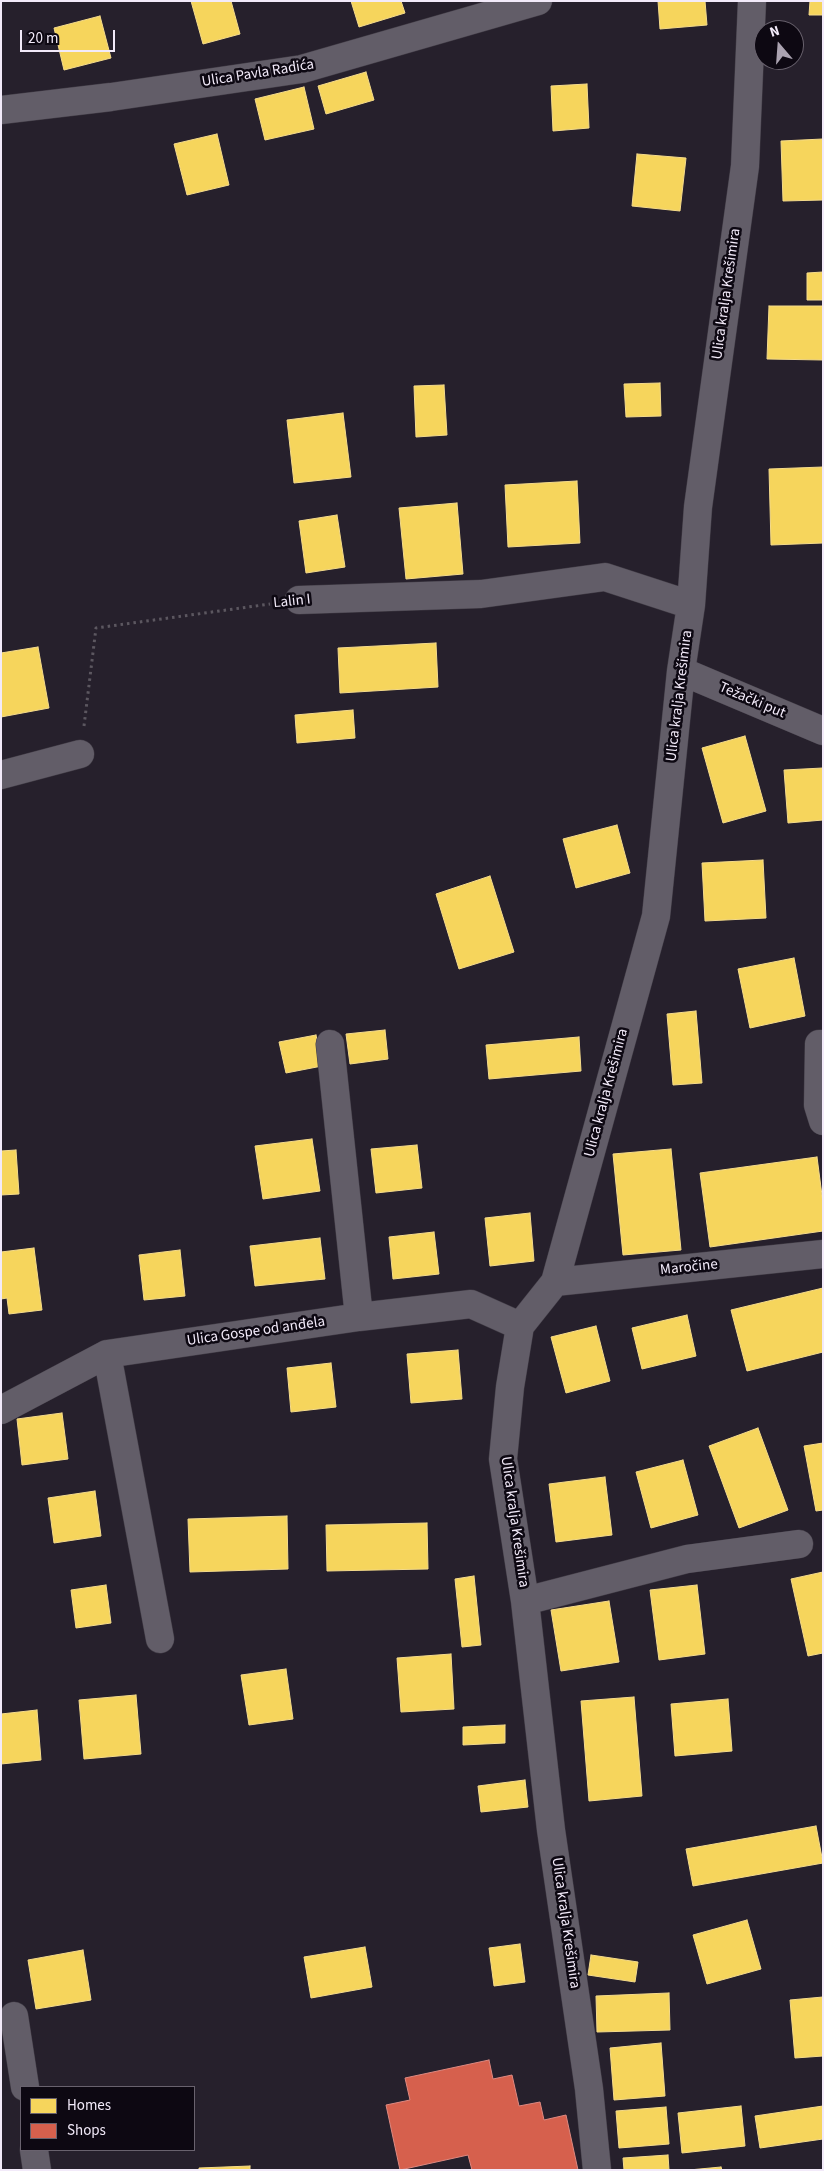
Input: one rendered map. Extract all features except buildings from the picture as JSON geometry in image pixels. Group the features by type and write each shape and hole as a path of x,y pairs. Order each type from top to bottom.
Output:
{"street":[{"name":"Ulica Pavla Radića","path":"1,110 111,97 302,69 538,1"},
{"name":"Ulica kralja Krešimira","path":"597,2170 589,2090 551,1830 525,1600 503,1459 510,1387 520,1326 555,1282 656,916 681,672 691,605 698,507 745,166 752,1"},
{"name":"Lalin I","path":"299,600 481,594 605,576 691,605"},
{"name":"Težački put","path":"681,672 823,731"},
{"path":"1,775 80,754"},
{"path":"330,1044 359,1317"},
{"path":"823,1044 819,1044 818,1104 823,1121"},
{"name":"Maročine","path":"555,1282 823,1254"},
{"name":"Ulica Gospe od anđela","path":"1,1410 107,1354 359,1317 471,1304 520,1326"},
{"path":"107,1354 160,1639"},
{"path":"525,1600 687,1559 799,1544"},
{"path":"14,2016 25,2086"},
{"path":"34,2151 37,2170"}],"path":[{"name":"Lalin I","path":"80,754 96,628 299,600"}]}
